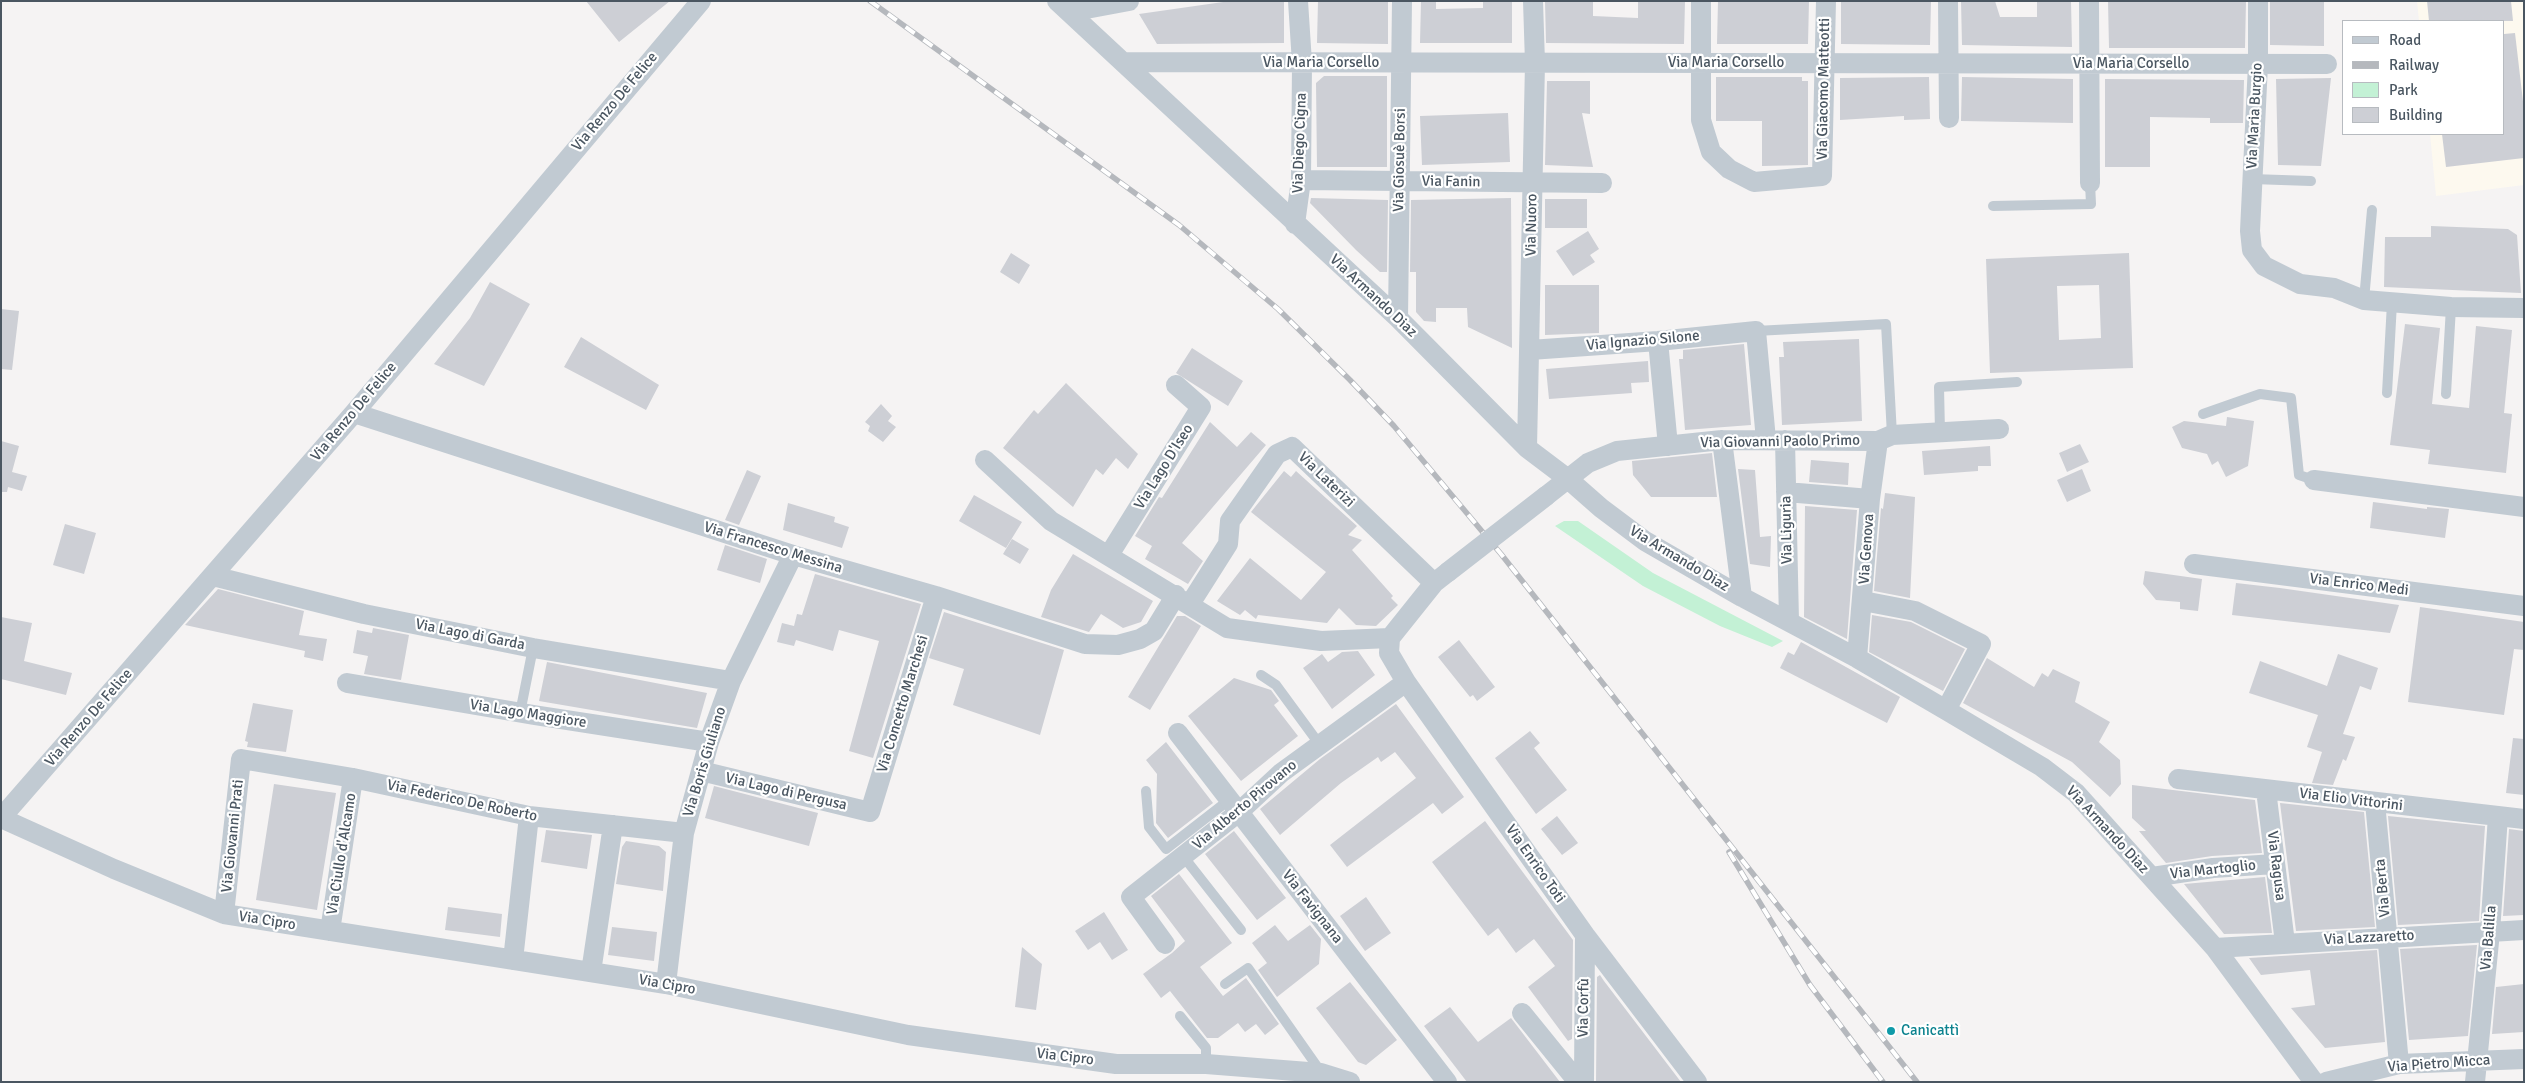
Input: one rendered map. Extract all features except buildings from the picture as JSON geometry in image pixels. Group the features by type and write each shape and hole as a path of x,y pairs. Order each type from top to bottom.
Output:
{"street":[{"name":"Via Renzo De Felice","path":"1,818 354,413 702,1"},
{"path":"1064,7 1129,1"},
{"name":"Via Diego Cigna","path":"1295,224 1301,180 1302,63 1298,1"},
{"name":"Via Giosuè Borsi","path":"1398,318 1402,1"},
{"name":"Via Nuoro","path":"1527,448 1535,63 1533,1"},
{"path":"1701,1 1702,63"},
{"name":"Via Giacomo Matteotti","path":"1702,63 1701,120 1711,152 1729,169 1754,182 1822,176 1826,1"},
{"path":"1948,1 1948,118"},
{"path":"2089,1 2091,64 2090,183"},
{"name":"Via Maria Burgio","path":"2258,1 2258,64 2250,231 2252,250 2264,266 2300,284 2334,288 2364,300 2451,307 2524,308"},
{"name":"Via Armando Diaz","path":"1064,7 1398,318 1527,448 1568,479 1601,508 1645,541 1742,597 1857,658 1946,710 2042,767 2076,793 2215,948 2314,1082"},
{"name":"Via Maria Corsello","path":"1125,62 2326,64"},
{"name":"Via Fanin","path":"1301,180 1602,183"},
{"name":"Via Ignazio Silone","path":"1530,350 1658,341 1756,331"},
{"name":"Via Liguria","path":"1756,331 1786,492 1788,621"},
{"path":"1658,341 1668,446"},
{"name":"Via Lago D'Iseo","path":"1109,555 1200,407 1176,385"},
{"name":"Via Francesco Messina","path":"354,413 793,555 936,596 1085,644 1118,645 1140,639 1154,630 1183,600"},
{"name":"Via Giovanni Paolo Primo","path":"1441,578 1588,463 1617,451 1722,440 1885,438 1940,432 1999,429"},
{"name":"Via Genova","path":"1857,658 1870,499 1885,438"},
{"path":"1722,440 1742,597"},
{"name":"Via Laterizi","path":"1183,600 1228,544 1230,521 1277,454 1292,447 1441,578"},
{"path":"985,460 1051,521 1227,628 1321,641 1390,638 1441,578"},
{"path":"2314,480 2524,507"},
{"path":"1786,492 1870,499"},
{"name":"Via Boris Giuliano","path":"666,984 684,833 709,742 730,681 793,555"},
{"name":"Via Enrico Medi","path":"2194,564 2524,606"},
{"name":"Via Lago di Garda","path":"213,576 364,614 533,648 730,681"},
{"name":"Via Concetto Marchesi","path":"870,812 936,596"},
{"path":"1862,601 1914,610 1981,644 1946,710"},
{"name":"Via Enrico Toti","path":"1390,638 1389,653 1406,682 1585,935 1697,1082"},
{"name":"Via Alberto Pirovano","path":"1165,944 1131,897 1183,856 1234,806 1406,682"},
{"name":"Via Lago Maggiore","path":"347,683 520,713 709,742"},
{"name":"Via Favignana","path":"1178,733 1447,1082"},
{"name":"Via Federico De Roberto","path":"241,758 353,778 529,816 684,833"},
{"name":"Via Giovanni Prati","path":"224,914 241,758"},
{"name":"Via Lago di Pergusa","path":"701,771 870,812"},
{"name":"Via Ciullo d'Alcamo","path":"330,931 353,778"},
{"name":"Via Elio Vittorini","path":"2178,779 2524,819"},
{"name":"Via Ragusa","path":"2266,790 2285,943"},
{"name":"Via Berta","path":"2375,802 2399,1064"},
{"path":"513,960 529,816"},
{"name":"Via Balilla","path":"2474,1082 2490,932 2498,816"},
{"name":"Via Cipro","path":"1,818 114,869 224,914 666,984 908,1035 1116,1064 1206,1064 1321,1073 1350,1082"},
{"path":"591,972 613,825"},
{"name":"Via Martoglio","path":"2152,877 2213,868 2275,864"},
{"name":"Via Lazzaretto","path":"2215,948 2524,930"},
{"name":"Via Corfù","path":"1584,1082 1585,935"},
{"path":"1522,1013 1578,1082"},
{"name":"Via Pietro Micca","path":"2326,1082 2399,1064 2524,1059"}],"lane":[{"path":"2252,179 2311,181"},
{"path":"1993,206 2091,204 2090,183"},
{"path":"2364,300 2372,210"},
{"path":"2387,393 2392,303"},
{"path":"2446,394 2451,307"},
{"path":"1756,331 1886,324 1885,438"},
{"path":"1940,432 1939,387 2017,382"},
{"path":"2203,414 2260,394 2291,398 2299,475 2314,480"},
{"path":"520,713 533,648"},
{"path":"1261,675 1276,685 1320,745"},
{"path":"1146,792 1150,827 1166,849 1234,806"},
{"path":"1183,856 1241,930"},
{"path":"1225,984 1248,968 1321,1073"},
{"path":"1180,1016 1206,1048 1206,1064"}],"shaded area":[{"path":"2417,1 2524,1 2524,185 2436,196 2430,135 2505,135 2505,20 2419,20"}],"green space":[{"path":"1564,521 1578,521 1653,573 1783,641 1772,647 1720,626 1643,586 1555,526"}],"railway":[{"path":"870,1 1179,225 1278,309 1350,380 1394,426 1501,554 1917,1082"},
{"path":"1729,852 1810,985 1883,1082"}],"place":[{"name":"Canicattì","path":"1891,1031"}]}
